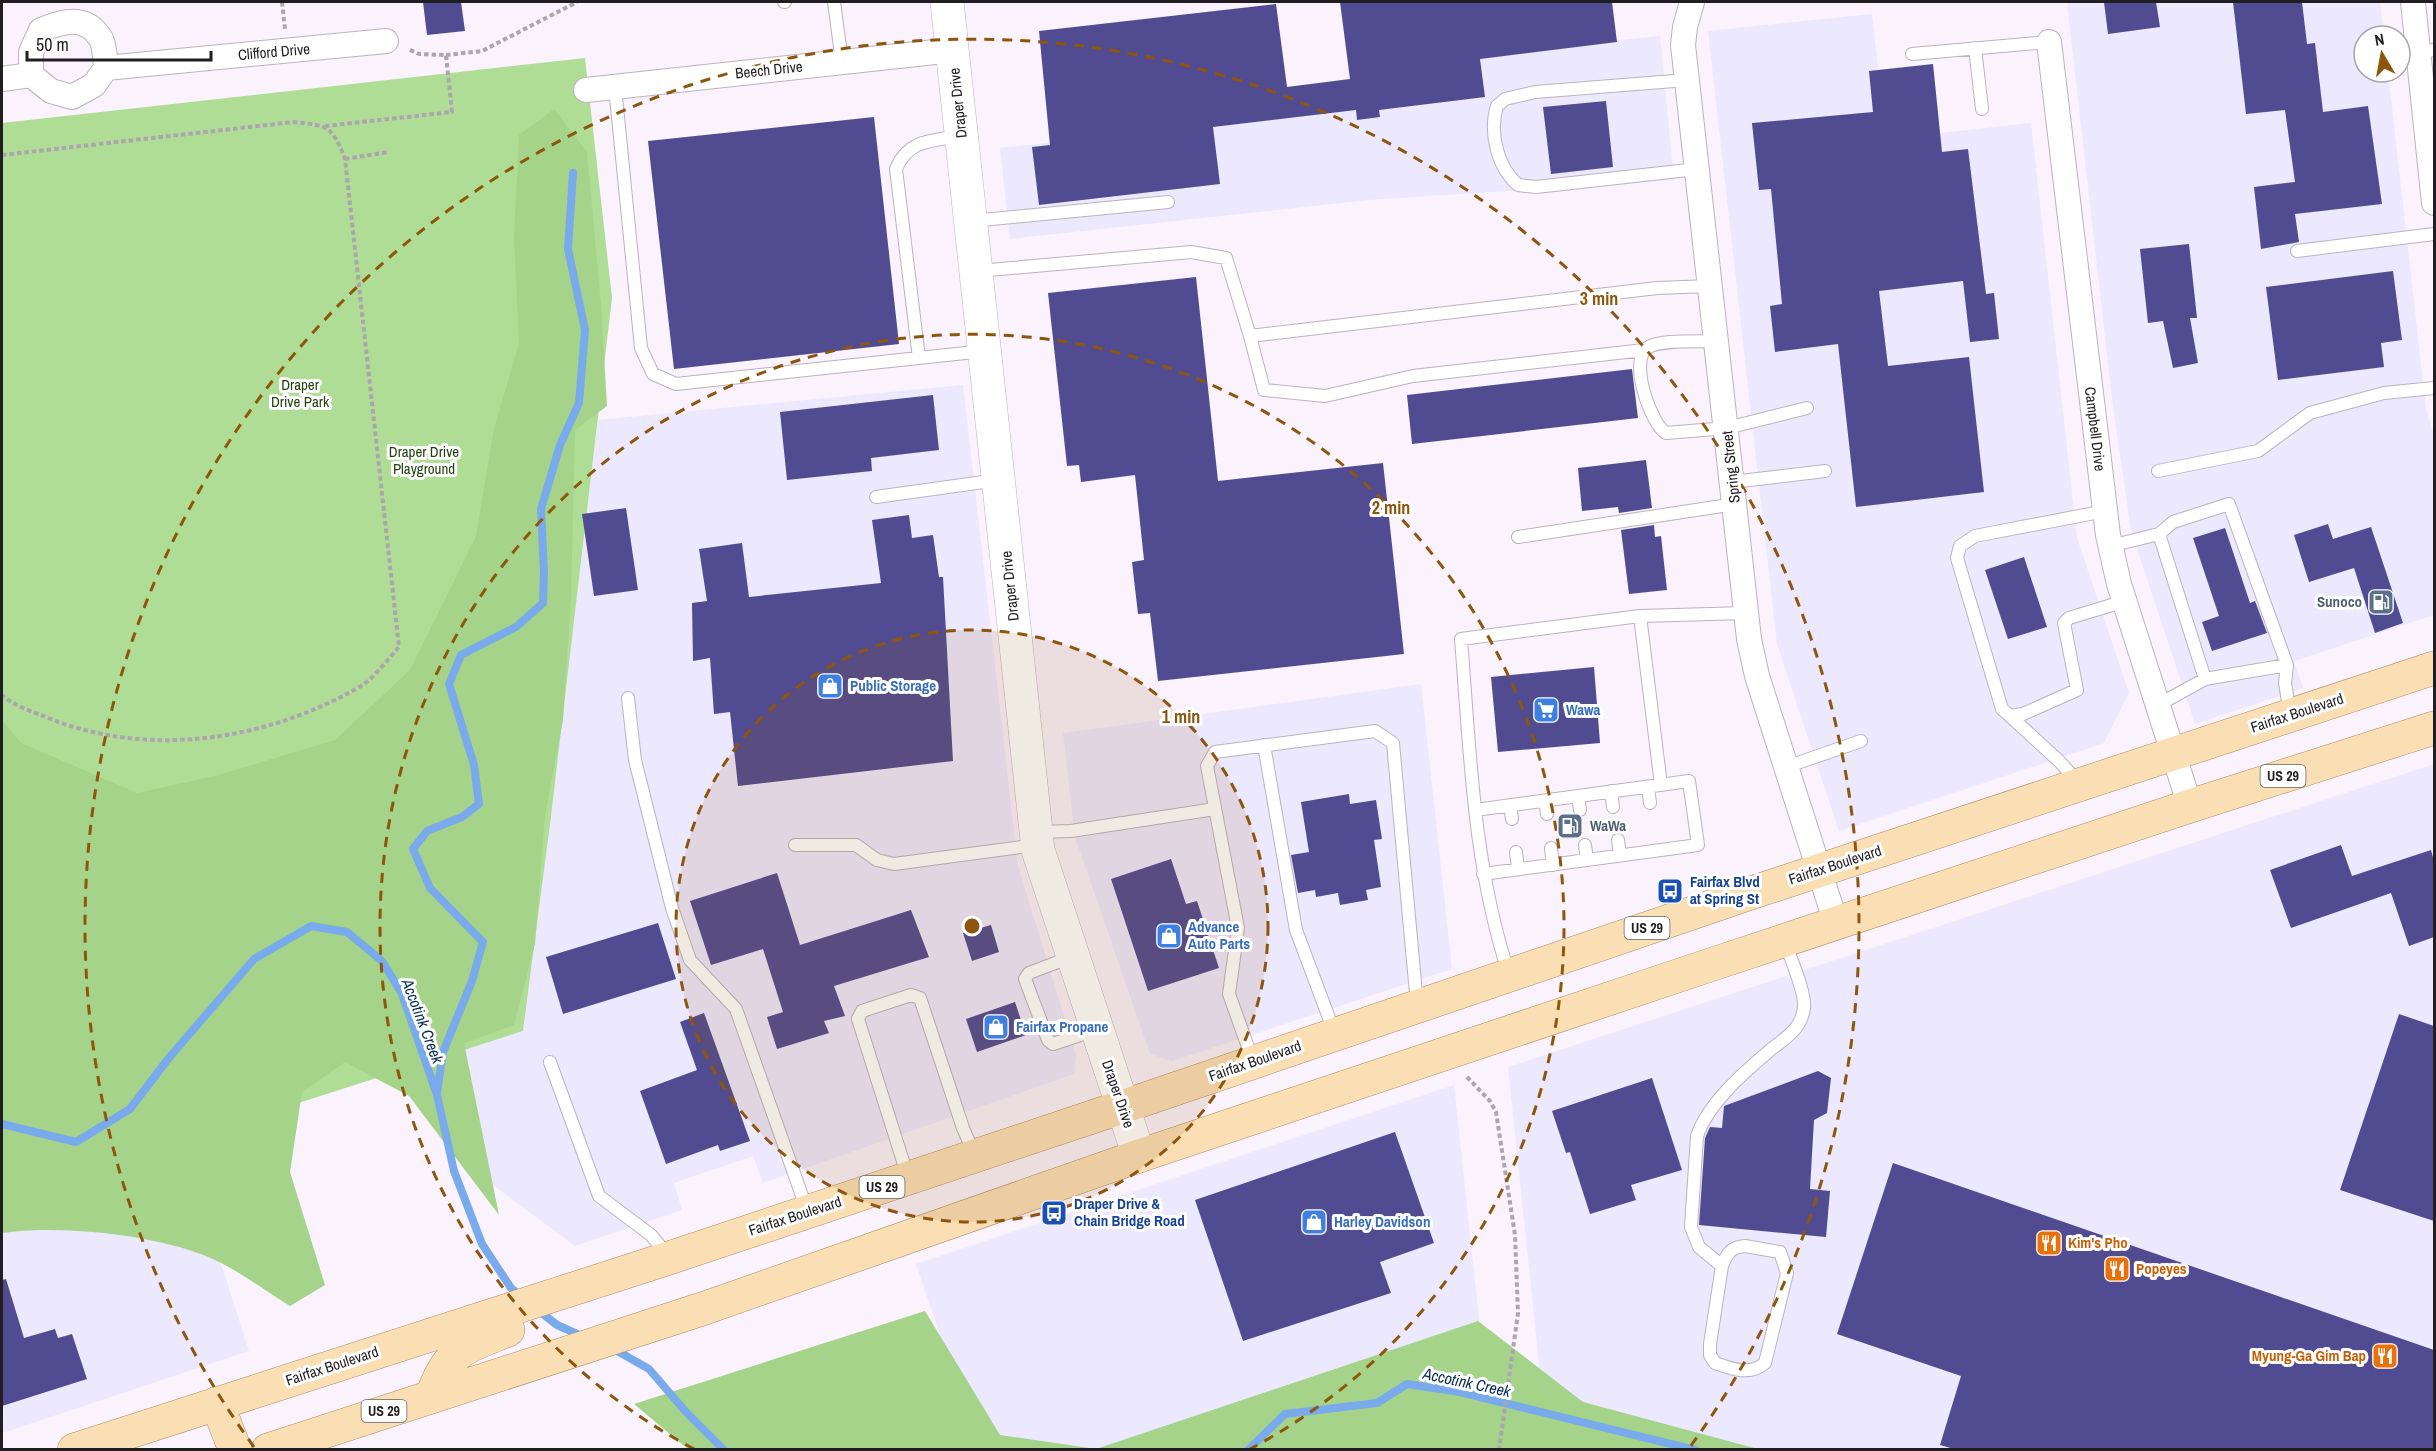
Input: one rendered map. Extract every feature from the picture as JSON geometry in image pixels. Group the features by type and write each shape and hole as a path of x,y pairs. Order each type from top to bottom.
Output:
{"main road":[{"name":"Fairfax Boulevard","path":"74,1449 217,1403 456,1339 525,1323 656,1262 1253,1062 1330,1020 1417,1005 2434,668"},
{"name":"US 29","path":"268,1449 705,1308 1139,1156 2190,806 2434,728"},
{"path":"432,1396 440,1372 451,1358 456,1339"},
{"path":"217,1403 235,1449"}],"street":[{"name":"Draper Drive","path":"948,2 1037,838 1043,868 1139,1156"},
{"name":"Spring Street","path":"1692,2 1684,27 1687,80 1746,613 1757,676 1836,923"},
{"path":"2413,2 2427,51 2434,201"},
{"path":"2,79 31,75 51,91 72,97 94,85 106,68 101,40 86,24 62,11 41,30 31,52 31,75"},
{"name":"Clifford Drive","path":"106,68 386,41"},
{"name":"Campbell Drive","path":"2049,42 2110,546 2125,601 2190,806"},
{"name":"Beech Drive","path":"586,90 953,50"}],"lane":[{"path":"834,2 842,62"},
{"path":"1912,54 2049,42"},
{"path":"1975,48 1982,109"},
{"path":"1687,80 1535,92 1515,96 1497,106 1493,117 1495,142 1504,167 1518,185 1536,187 1697,169"},
{"path":"615,87 641,348 653,374 676,384 985,351"},
{"path":"919,358 896,168 902,156 916,144 962,136"},
{"path":"971,221 1168,202"},
{"path":"2297,251 2434,234"},
{"path":"976,271 1191,252 1226,258 1264,390 1325,396 1413,376 1644,350 1654,345 1717,341"},
{"path":"1250,336 1656,288 1710,286"},
{"path":"1644,350 1640,357 1646,400 1658,428 1666,433 1727,428 1807,408"},
{"path":"2158,471 2258,451 2310,413 2384,393 2434,388"},
{"path":"1518,537 1734,493 1825,471"},
{"path":"876,497 999,480"},
{"path":"2110,546 2159,534 2173,522 2229,504 2287,665 2285,683 2290,715"},
{"path":"2080,784 2060,762 2002,709 1957,558 1960,546 1975,536 2105,511"},
{"path":"2159,534 2205,679"},
{"path":"2010,717 2023,714 2078,690 2064,622 2069,618 2125,601"},
{"path":"1509,974 1500,947 1483,874 1475,810 1461,639 1640,616 1746,613"},
{"path":"1640,616 1661,785"},
{"path":"2158,705 2205,679 2287,665"},
{"path":"628,698 635,760 675,918 690,960 736,1009 808,1212"},
{"path":"1253,1062 1229,994 1238,928 1207,766 1215,752 1375,731 1393,743 1417,1005"},
{"path":"1786,766 1861,741"},
{"path":"1264,745 1296,930 1330,1020"},
{"path":"1475,810 1689,781 1698,845 1483,874"},
{"path":"1648,787 1650,803"},
{"path":"1611,791 1613,807"},
{"path":"1578,796 1580,810"},
{"path":"1545,801 1547,814"},
{"path":"1510,805 1512,819"},
{"path":"795,845 856,845 878,860 894,864 1071,831 1215,809"},
{"path":"1655,836 1657,850"},
{"path":"1618,840 1620,855"},
{"path":"1585,844 1587,860"},
{"path":"1551,848 1553,865"},
{"path":"1516,852 1518,869"},
{"path":"1722,1266 1699,1246 1691,1227 1697,1136 1702,1121 1712,1108 1768,1052 1798,1027 1804,1005 1785,940"},
{"path":"1072,957 1029,973 1025,979 1048,1041 1053,1044 1096,1029"},
{"path":"909,1178 858,1019 862,1011 911,995 920,998 963,1128 975,1156"},
{"path":"550,1062 598,1196 651,1235 656,1262"},
{"path":"1745,1246 1780,1252 1785,1261 1786,1273 1770,1348 1765,1363 1757,1370 1728,1367 1715,1363 1710,1355 1722,1266 1727,1254 1735,1247 1745,1246"}],"path":[{"path":"386,41 419,54 446,55 482,51 577,2"},
{"path":"2,155 294,122 324,126 452,112 446,55"},
{"path":"2,695 12,703 78,730 138,740 202,740 290,719 363,685 399,647 345,159 337,138 324,126"},
{"path":"345,159 388,152"},
{"path":"1466,1076 1490,1101 1496,1112 1517,1268 1518,1314 1499,1449"}],"shaded area":[{"path":"2067,2 2380,2 2383,24 2352,24 2352,84 2389,84 2426,409 2434,435 2434,615 2294,661 2303,688 2195,724 2131,530 2113,407"},
{"path":"1872,14 1886,139 2031,123 2077,538 2129,693 2104,743 1839,831 1777,644 1708,31"},
{"path":"1660,36 1674,180 1368,200 1010,239 1000,148 1358,109 1354,67"},
{"path":"963,385 1018,866 1076,1055 1074,1074 763,1183 753,1156 674,1183 682,1210 575,1246 489,1182 454,1053 523,1031 598,420"},
{"path":"1421,684 1452,969 1172,1061 1150,1054 1075,837 1063,733"},
{"path":"2434,764 2434,1449 1719,1450 1546,1430 1508,1067"},
{"path":"1454,1085 1485,1375 1261,1449 978,1449 916,1264"},
{"path":"182,1141 249,1351 2,1433 2,1198"}],"green space":[{"name":"Draper Drive Park","path":"585,58 612,298 551,816 523,1031 2,1198 2,123"},
{"path":"554,109 587,152 601,304 607,406 575,430 571,598 563,720 545,815 535,944 514,1025 464,1043 499,1215 409,1096 345,1062 302,1092 290,1172 325,1285 290,1306 225,1265 194,1251 168,1244 81,1231 2,1233 2,720 21,743 137,793 215,776 335,740 410,670 476,536 494,429 519,343 514,238 519,135"},
{"path":"925,1311 1000,1435 1096,1449 1478,1321 1583,1402 1758,1449 689,1450 634,1404"}],"building":[{"path":"423,2 461,2 465,31 427,35"},
{"path":"1340,2 1612,2 1617,42 1480,59 1485,97 1379,110 1380,117 1357,120 1356,110 1213,127 1220,184 1039,205 1032,147 1050,145 1039,31 1276,4 1287,87 1350,79"},
{"path":"2104,2 2156,2 2160,27 2108,34"},
{"path":"2233,2 2302,2 2307,44 2315,43 2323,112 2368,106 2382,204 2295,214 2299,242 2261,249 2254,187 2295,182 2285,110 2246,114"},
{"path":"1933,64 1942,152 1968,149 1986,294 1994,293 1999,339 1970,342 1963,281 1879,291 1888,366 1969,357 1984,492 1856,507 1838,344 1775,352 1770,306 1782,304 1771,189 1759,190 1752,123 1873,112 1869,71"},
{"path":"1606,101 1613,167 1551,174 1543,107"},
{"path":"874,117 899,344 674,369 648,141"},
{"path":"2189,244 2197,318 2190,318 2198,363 2173,368 2163,321 2148,323 2140,249"},
{"path":"2393,271 2402,340 2381,343 2384,367 2278,380 2266,287"},
{"path":"1196,277 1218,481 1383,463 1404,654 1158,681 1150,613 1138,614 1132,562 1144,560 1135,475 1081,482 1079,465 1067,466 1048,293"},
{"path":"1632,369 1638,418 1412,444 1407,395"},
{"path":"933,395 939,450 871,458 872,471 787,480 780,412"},
{"path":"1646,460 1652,508 1619,513 1618,507 1582,511 1578,468"},
{"path":"626,508 638,590 594,596 582,514"},
{"name":"Public Storage","path":"909,515 912,538 933,535 939,577 943,577 953,761 738,786 730,712 714,714 710,658 693,661 692,603 707,601 699,549 742,543 749,597 881,583 872,520"},
{"path":"2328,524 2333,539 2371,527 2403,623 2375,633 2354,568 2309,582 2294,535"},
{"path":"1654,525 1655,537 1661,536 1667,590 1629,594 1621,530"},
{"path":"2225,528 2250,603 2255,601 2267,633 2212,651 2202,622 2219,616 2193,538"},
{"path":"2024,557 2047,627 2008,639 1985,570"},
{"name":"Wawa","path":"1594,667 1600,743 1498,752 1491,677"},
{"path":"1349,794 1350,804 1376,800 1382,839 1374,840 1381,887 1366,890 1368,900 1340,905 1338,893 1316,897 1315,890 1298,893 1291,855 1309,852 1301,802"},
{"path":"2341,845 2352,876 2431,850 2434,861 2434,937 2409,946 2391,893 2291,928 2270,870"},
{"name":"Advance Auto Parts","path":"1171,859 1186,904 1197,901 1219,968 1148,991 1111,879"},
{"path":"777,873 800,945 911,910 929,957 834,986 845,1016 824,1021 829,1033 777,1049 767,1017 783,1012 763,949 711,965 690,901"},
{"path":"658,923 676,979 563,1014 546,957"},
{"path":"991,925 999,952 972,961 963,933"},
{"name":"Fairfax Propane","path":"1015,1002 1026,1035 977,1052 966,1019"},
{"path":"704,1013 750,1141 720,1151 718,1145 666,1164 640,1091 697,1070 680,1022"},
{"path":"2399,1014 2434,1026 2434,1221 2340,1190"},
{"path":"1818,1071 1831,1078 1827,1113 1814,1120 1810,1189 1830,1191 1826,1237 1699,1225 1705,1138 1710,1127 1722,1128 1724,1106"},
{"path":"1652,1078 1682,1170 1631,1185 1636,1200 1590,1214 1570,1152 1566,1153 1552,1111"},
{"name":"Harley Davidson","path":"1395,1132 1434,1243 1380,1262 1391,1293 1243,1341 1195,1200"},
{"path":"1893,1163 2434,1350 2434,1449 1954,1449 1940,1445 1961,1376 1837,1334"},
{"path":"6,1279 24,1338 55,1329 58,1338 72,1334 87,1379 2,1406 2,1280"}],"waterway":[{"path":"437,1093 443,1052 472,981 483,942 430,888 413,849 427,831 462,817 479,804 474,765 449,684 461,655 516,627 543,603 541,509 560,445 579,403 585,330 568,249 573,173"},
{"name":"Accotink Creek","path":"2,1124 76,1142 130,1109 168,1059 254,959 311,926 347,932 382,961 402,994 437,1095 454,1171 482,1244 511,1288 522,1297"},
{"name":"Accotink Creek","path":"538,1310 557,1325 584,1337"},
{"name":"Accotink Creek","path":"612,1348 649,1369 686,1412 724,1450"},
{"name":"Accotink Creek","path":"1248,1450 1285,1414 1377,1403 1407,1384 1460,1392 1695,1450"}],"place":[{"name":"Sunoco","path":"2381,602"},
{"name":"Public Storage","path":"830,686"},
{"name":"Wawa","path":"1546,710"},
{"name":"WaWa","path":"1570,826"},
{"name":"Fairfax Blvd at Spring St","path":"1670,891"},
{"name":"Advance Auto Parts","path":"1169,936"},
{"name":"Fairfax Propane","path":"996,1027"},
{"name":"Draper Drive & Chain Bridge Road","path":"1054,1213"},
{"name":"Harley Davidson","path":"1314,1222"},
{"name":"Kim's Pho","path":"2049,1243"},
{"name":"Popeyes","path":"2117,1269"},
{"name":"Myung-Ga Gim Bap","path":"2385,1356"}],"park label":[{"name":"Draper Drive Playground","path":"424,460"}]}
